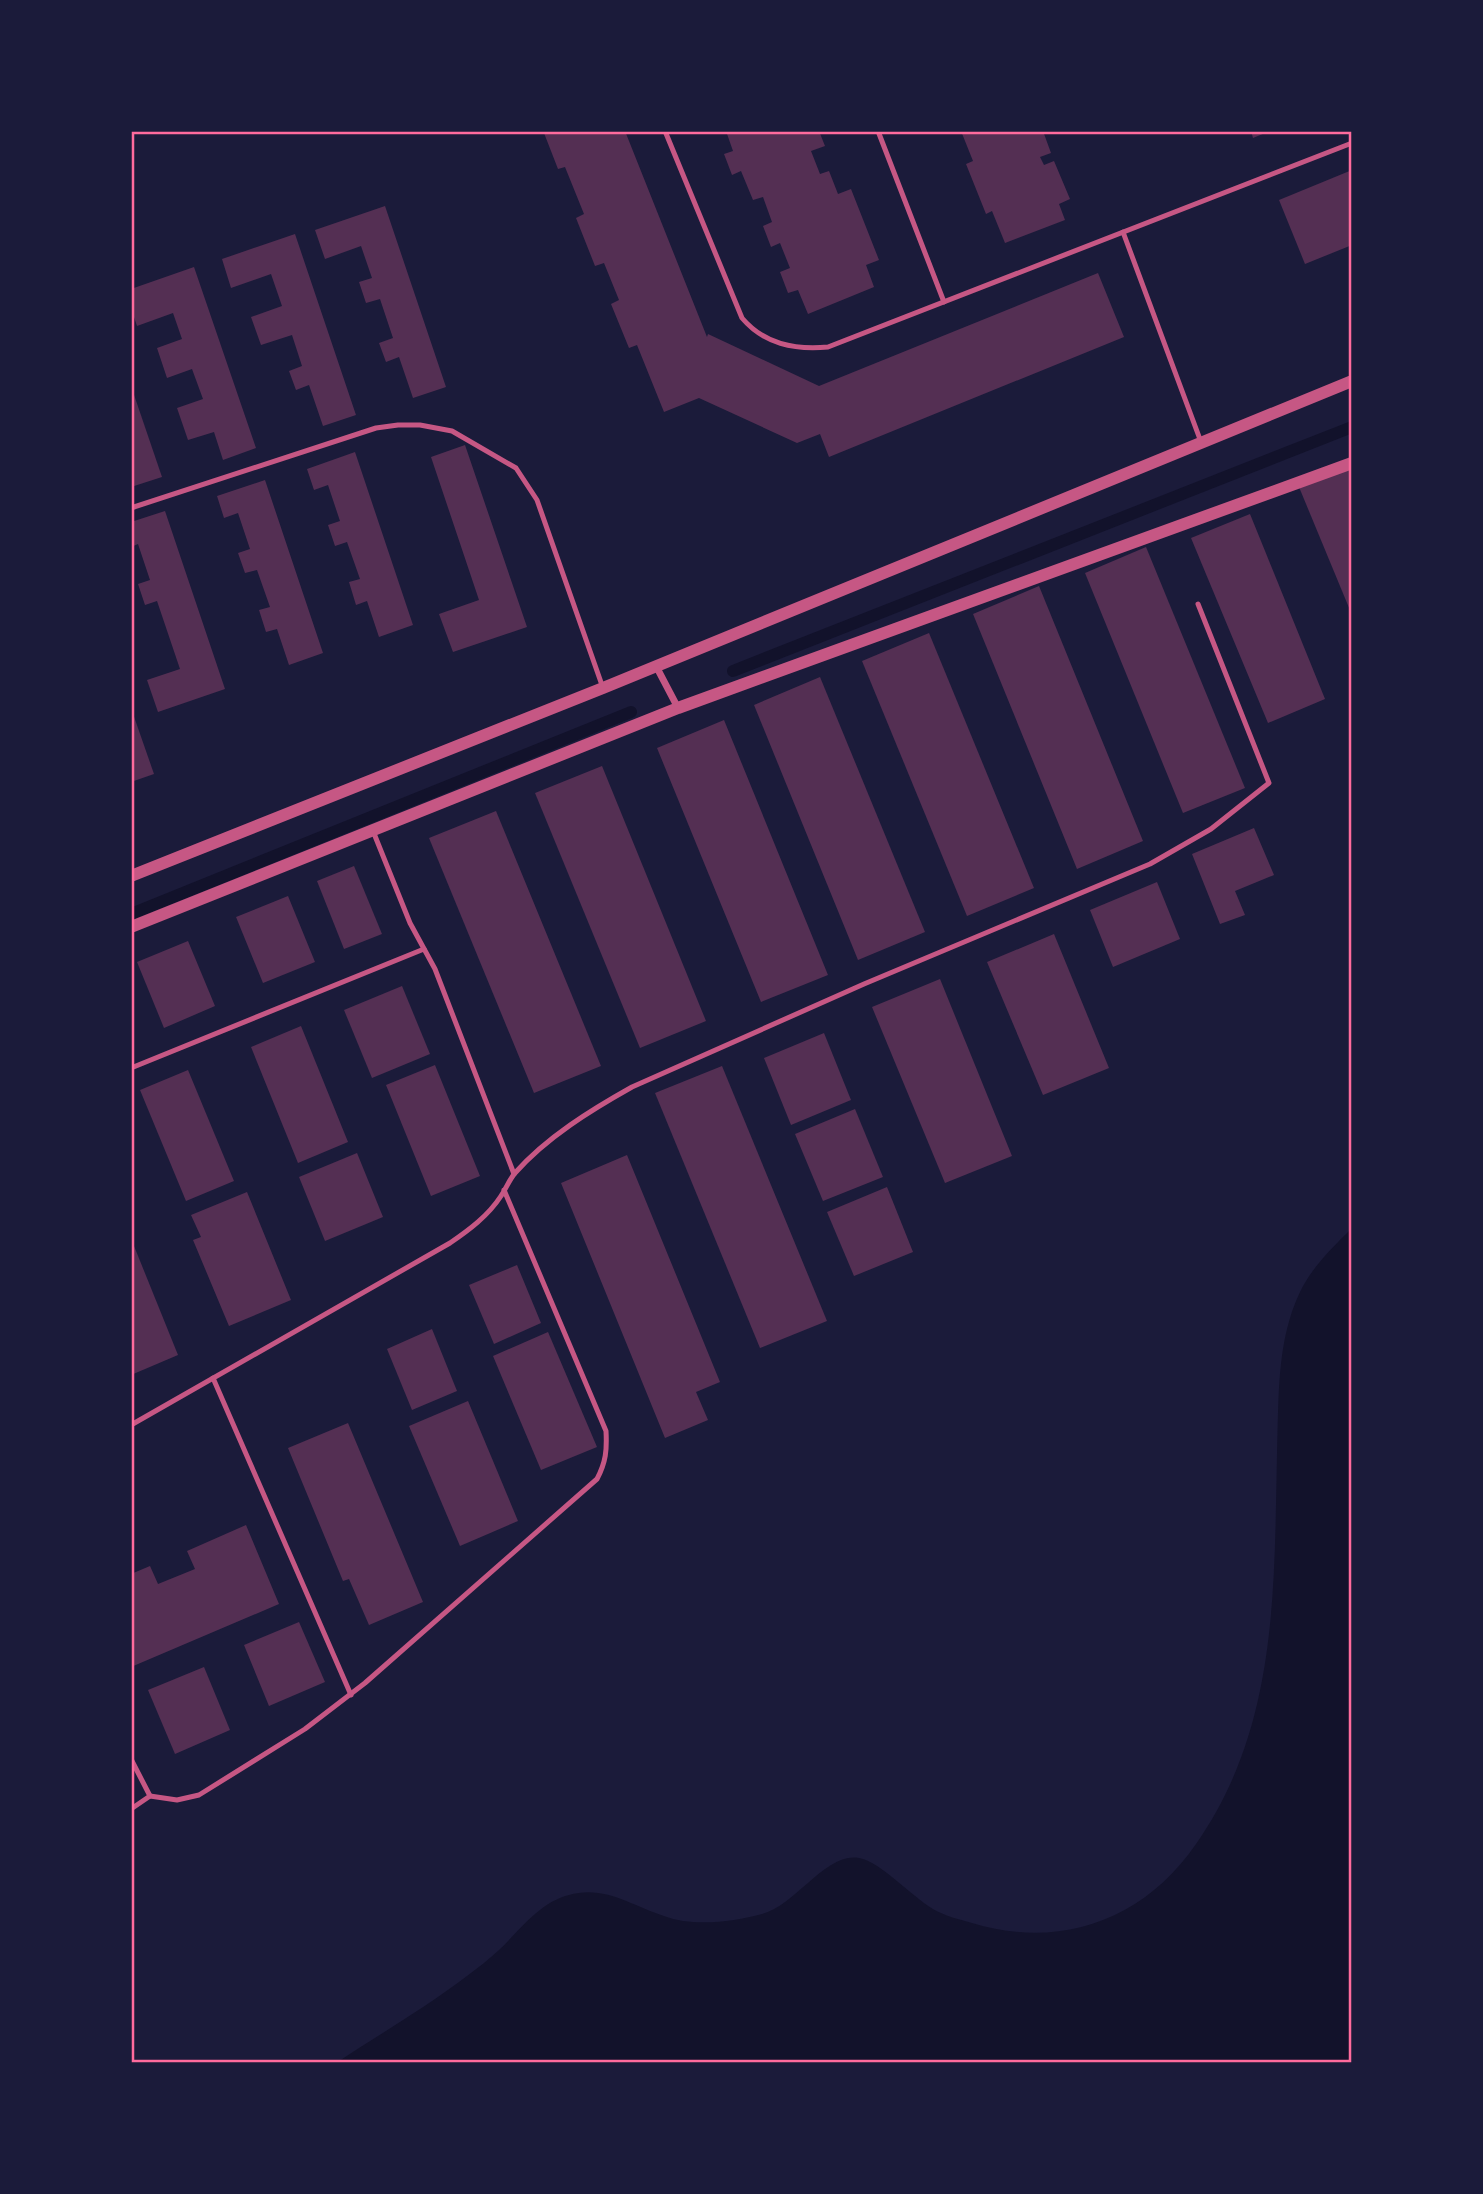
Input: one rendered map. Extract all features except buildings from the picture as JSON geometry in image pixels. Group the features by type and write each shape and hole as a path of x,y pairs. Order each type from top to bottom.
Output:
{"street":[{"path":"131,877 603,688 1352,382"},
{"path":"131,927 678,708 1352,463"},
{"path":"656,666 678,708"}],"lane":[{"path":"665,131 741,318 763,338 793,347 828,347 1352,143"},
{"path":"878,131 944,302"},
{"path":"1123,232 1201,443"},
{"path":"131,508 376,428 420,425 452,431 516,468 537,500 603,688"},
{"path":"131,1425 450,1243 484,1217 514,1174 575,1122 632,1087 864,984 1150,863 1211,829 1242,807 1269,783 1198,604"},
{"path":"373,831 410,923 435,969 514,1174"},
{"path":"131,1068 424,949"},
{"path":"131,1809 150,1796 177,1800 199,1795 305,1729 351,1695 597,1479 607,1450 606,1431 504,1190"},
{"path":"213,1378 351,1695"},
{"path":"131,1759 150,1796"}],"shaded area":[{"path":"1352,1228 1352,2063 336,2063 451,1988 495,1953 540,1910 569,1895 606,1895 664,1916 687,1921 725,1921 774,1909 835,1863 847,1858 859,1858 886,1872 942,1914 1005,1930 1037,1933 1068,1930 1098,1922 1125,1910 1151,1892 1175,1870 1196,1844 1223,1799 1243,1753 1257,1705 1272,1606 1279,1392 1287,1331 1292,1311 1305,1283 1323,1258"}],"waterway":[{"path":"733,671 1352,427"},
{"path":"131,914 631,712"}]}
